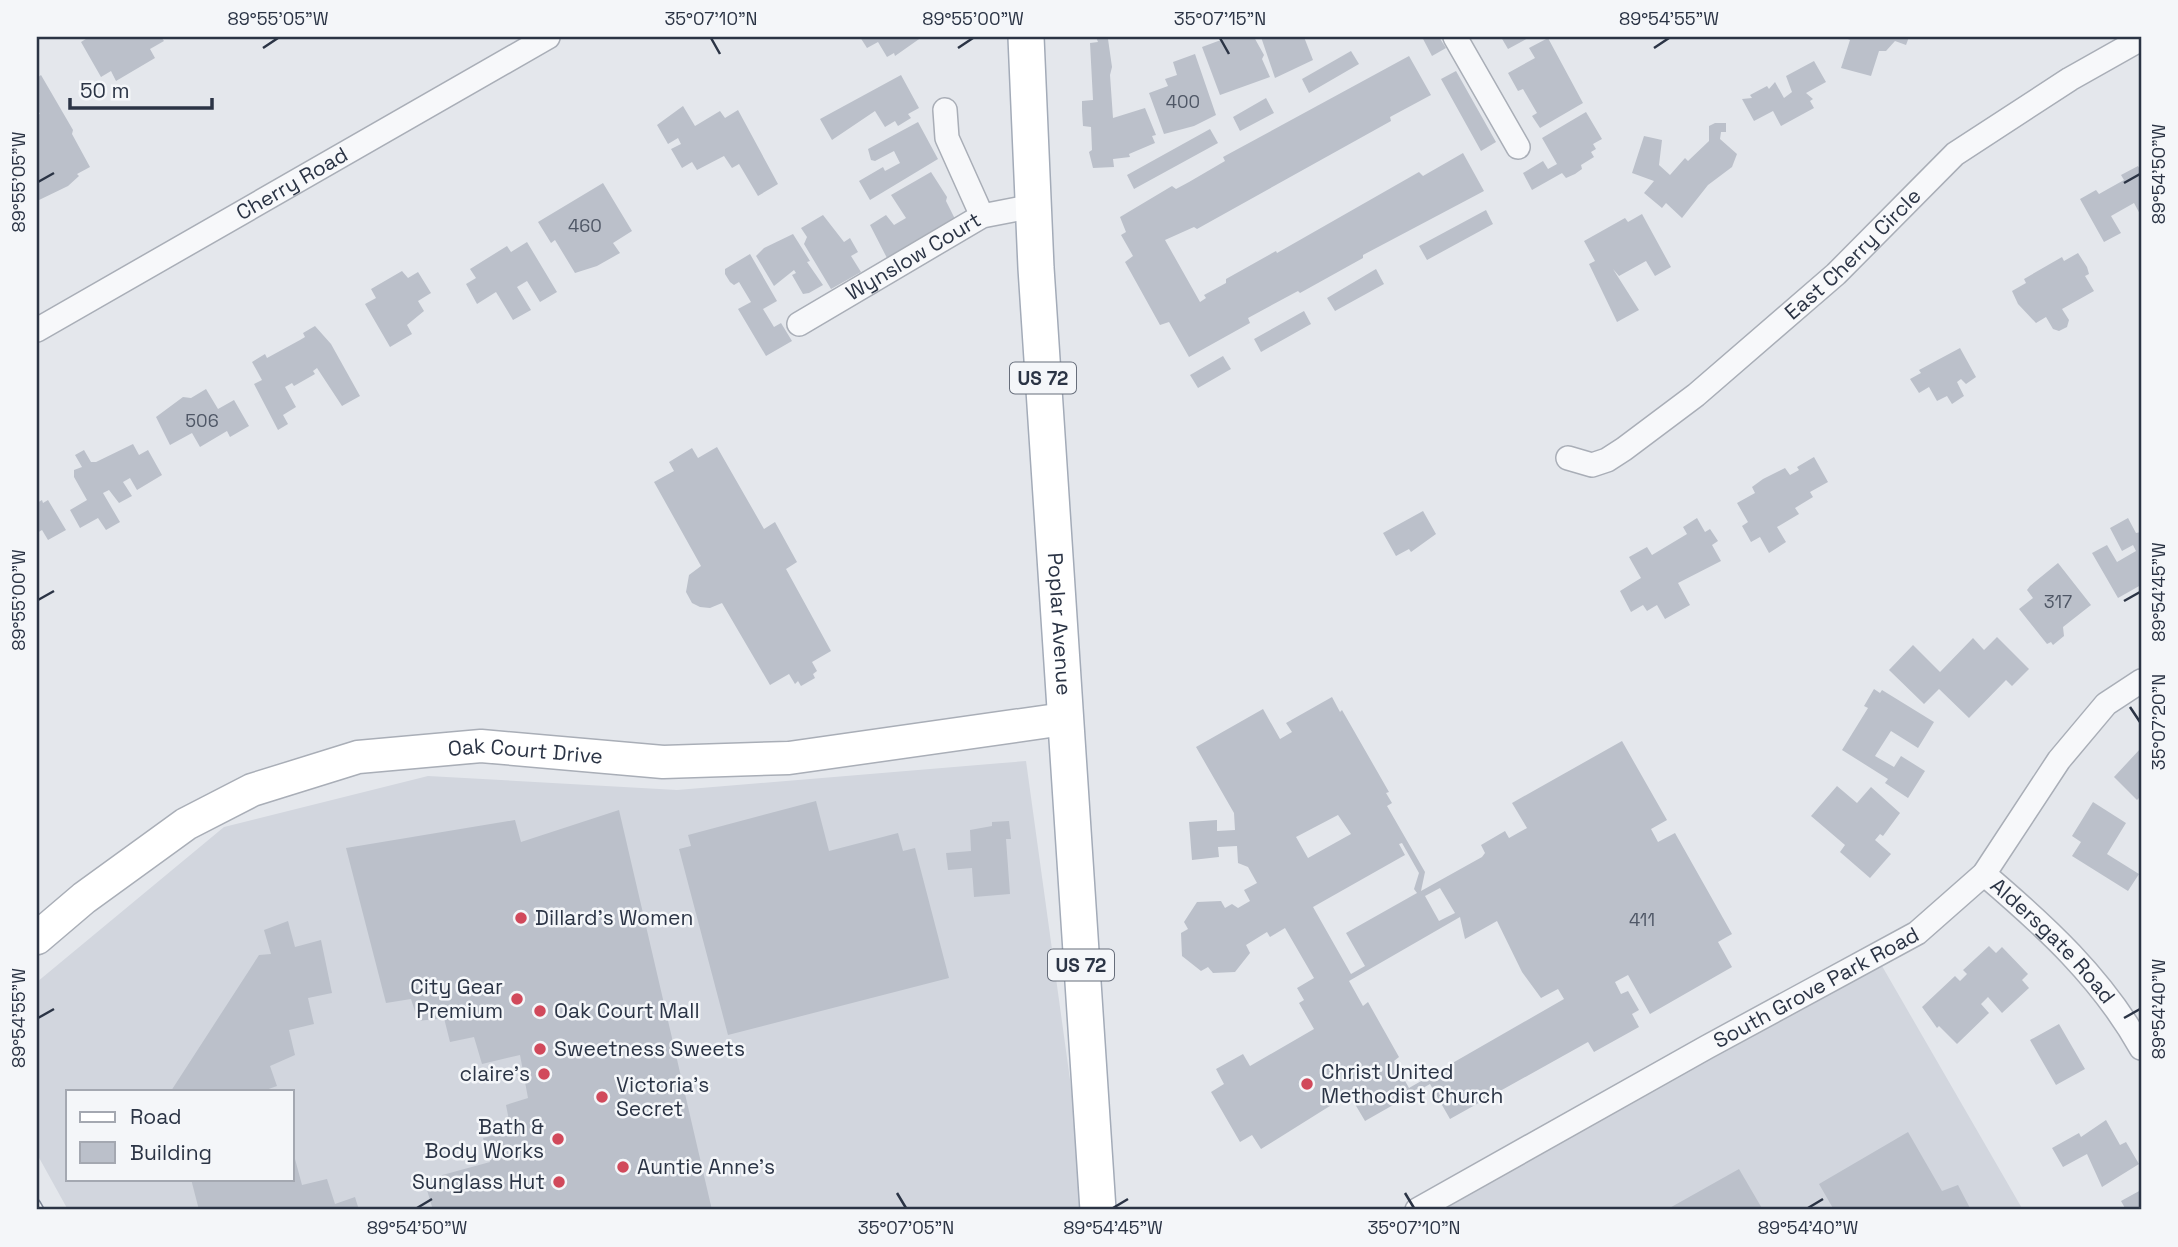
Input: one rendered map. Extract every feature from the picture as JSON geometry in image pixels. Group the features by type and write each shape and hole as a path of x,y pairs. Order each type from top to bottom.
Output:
{"main road":[{"name":"Poplar Avenue","path":"1026,37 1033,206 1064,719 1098,1210"}],"street":[{"name":"Cherry Road","path":"37,330 548,37"},
{"path":"1455,37 1518,147"},
{"name":"East Cherry Circle","path":"1568,458 1592,465 1607,460 1633,442 1696,395 1836,274 1955,154 2070,79 2141,39"},
{"path":"945,110 947,138 982,216"},
{"name":"Wynslow Court","path":"799,324 982,216 1033,206"},
{"name":"South Grove Park Road","path":"1417,1210 1917,933 1984,874 2059,760 2106,705 2141,681"},
{"name":"Oak Court Drive","path":"37,938 84,898 186,824 252,790 358,757 481,746 663,762 789,758 1064,719"},
{"name":"Aldersgate Road","path":"1984,874 2050,930 2088,972 2141,1048"}],"shaded area":[{"path":"1026,761 1088,1210 68,1210 37,1154 37,982 224,827 428,776 677,790"},
{"path":"1882,966 2023,1210 1414,1210"}],"building":[{"path":"89,37 161,37 164,41 150,49 155,58 116,81 111,71 101,77 81,42"},
{"path":"860,37 922,37 895,56 894,53 887,57 878,42 867,48"},
{"path":"1096,37 1113,37 1108,39 1112,67 1110,75 1113,118 1145,108 1156,135 1152,136 1155,143 1129,154 1130,157 1113,159 1114,167 1093,168 1089,152 1092,150 1091,127 1083,126 1082,101 1093,100 1090,43 1098,42"},
{"path":"1229,37 1254,37 1264,55 1262,59 1270,77 1220,95 1202,47"},
{"path":"1261,37 1304,37 1313,60 1275,78"},
{"path":"1422,37 1439,37 1446,48 1432,56"},
{"path":"1501,37 1530,37 1508,49"},
{"path":"1843,37 1909,37 1906,45 1895,41 1886,51 1879,51 1871,76 1841,68 1850,40"},
{"path":"1548,38 1583,103 1540,128 1532,116 1537,113 1523,89 1518,91 1508,73 1535,58 1529,48"},
{"path":"1351,51 1359,64 1309,93 1302,79"},
{"path":"1195,54 1216,115 1194,126 1164,134 1149,93 1168,86 1165,79 1177,75 1173,62"},
{"path":"1409,56 1431,95 1390,117 1391,121 1197,229 1194,227 1165,240 1200,302 1206,298 1204,295 1226,283 1226,279 1419,172 1423,176 1463,153 1484,191 1363,255 1363,258 1300,293 1298,291 1248,318 1250,323 1189,357 1169,322 1160,325 1125,262 1133,256 1121,235 1126,232 1120,217 1172,186 1176,189 1189,182 1225,161 1223,157"},
{"path":"1814,61 1826,82 1806,93 1813,99 1810,101 1814,108 1781,126 1773,111 1754,121 1742,99 1752,98 1750,95 1767,86 1769,89 1775,82 1784,98 1792,92 1786,76"},
{"path":"1456,71 1496,142 1481,151 1441,79"},
{"path":"41,75 73,130 72,134 90,167 77,174 79,176 68,186 37,201 37,115 40,114 37,108 37,78"},
{"path":"901,75 919,108 908,114 911,118 898,126 895,121 885,127 875,111 832,140 820,119"},
{"path":"1266,98 1274,113 1240,131 1233,117"},
{"path":"683,106 695,126 720,111 725,118 738,110 778,184 758,196 739,164 732,168 724,156 697,170 692,162 682,168 671,149 681,144 678,138 668,144 657,125"},
{"path":"1586,112 1602,139 1593,144 1596,149 1591,152 1594,157 1581,165 1582,169 1575,174 1566,178 1562,173 1532,190 1523,173 1543,161 1548,169 1557,164 1542,138"},
{"path":"918,122 938,159 870,200 859,181 883,167 885,171 900,163 894,151 875,161 871,160 868,149"},
{"path":"1726,123 1726,132 1721,132 1720,139 1737,154 1732,167 1708,185 1682,218 1666,203 1662,208 1644,193 1654,181 1632,173 1644,136 1662,140 1659,165 1670,175 1685,158 1688,161 1709,141 1709,126"},
{"path":"1210,129 1218,143 1134,189 1127,175"},
{"path":"2138,166 2141,171 2141,216 2134,203 2111,216 2121,233 2104,242 2080,199 2096,190 2099,194 2124,180 2121,175"},
{"path":"931,172 947,197 946,201 955,219 887,258 870,225 886,215 894,225 906,218 891,195"},
{"path":"603,183 632,231 613,243 620,253 597,266 575,273 555,240 551,243 538,222"},
{"path":"1486,210 1493,224 1427,260 1419,246"},
{"path":"1642,214 1671,267 1655,276 1646,261 1619,276 1613,269 1639,310 1617,322 1589,264 1595,261 1584,241 1625,218 1628,222"},
{"path":"823,215 844,242 850,238 858,252 851,256 861,272 831,289 804,244 807,237 801,228"},
{"path":"793,234 810,261 807,262 823,285 809,293 803,294 792,275 796,273 794,270 774,286 756,256 764,248"},
{"path":"527,242 557,292 540,302 527,281 517,287 531,310 513,320 496,292 477,304 466,284 476,278 470,269 507,246 511,252"},
{"path":"2078,253 2087,267 2089,274 2085,276 2094,291 2062,309 2069,320 2067,327 2059,331 2053,329 2046,317 2036,323 2018,304 2012,291 2026,283 2024,279 2062,257 2064,261"},
{"path":"750,254 777,301 763,309 774,327 781,323 792,341 766,356 738,309 751,302 739,282 734,285 725,274 725,269"},
{"path":"1376,269 1384,284 1335,311 1327,298"},
{"path":"402,271 408,278 418,272 431,293 418,301 424,311 407,325 412,334 390,347 365,304 376,298 371,289"},
{"path":"1304,311 1311,324 1261,352 1254,339"},
{"path":"315,326 331,344 360,396 342,406 317,368 313,371 315,374 294,386 292,383 285,387 296,407 283,415 288,424 278,430 254,384 262,380 252,362 265,354 267,358 300,340 305,337 303,333"},
{"path":"1960,348 1976,377 1966,384 1961,379 1957,382 1964,396 1952,404 1947,396 1937,401 1929,387 1919,393 1910,379 1921,373 1919,370"},
{"path":"1223,356 1231,369 1198,388 1190,375"},
{"path":"206,389 218,409 234,400 249,426 230,437 227,431 200,447 192,433 170,445 156,417 183,397 191,398"},
{"path":"133,444 139,455 148,450 162,475 137,490 130,478 123,482 132,496 119,503 109,490 103,493 120,522 106,530 98,518 80,528 70,510 87,500 74,477 74,470 82,467 75,455 84,450 91,462 96,462"},
{"path":"717,447 764,529 775,522 797,562 786,569 831,651 812,662 817,671 813,674 815,678 801,686 798,681 795,684 789,674 770,685 722,603 710,608 700,607 692,603 686,592 689,575 701,566 654,482 674,471 669,462 692,448 698,458"},
{"path":"1814,457 1828,482 1810,492 1813,497 1795,508 1799,514 1777,527 1786,542 1769,553 1760,537 1751,542 1742,526 1748,522 1737,503 1755,493 1752,487 1763,479 1785,468 1790,475 1799,470 1797,467"},
{"path":"42,500 43,503 48,500 66,530 48,540 42,530 37,533 37,503"},
{"path":"1423,511 1436,534 1411,552 1409,549 1396,556 1383,533"},
{"path":"1697,518 1705,532 1710,529 1718,541 1712,545 1721,561 1678,583 1690,605 1665,619 1657,605 1647,611 1643,605 1631,612 1620,591 1641,578 1629,557 1647,547 1652,555 1687,534 1683,527"},
{"path":"2128,518 2136,533 2141,532 2141,585 2118,598 2092,553 2107,545 2117,562 2136,551 2133,545 2122,551 2110,528"},
{"path":"2058,563 2091,605 2063,627 2064,636 2053,645 2051,642 2047,644 2019,609 2033,598 2027,590 2030,586"},
{"path":"1997,637 2029,669 2012,686 2006,680 1969,718 1939,689 1924,704 1889,670 1913,645 1940,672 1973,638 1984,650"},
{"path":"1874,689 1880,693 1882,690 1934,722 1918,748 1891,731 1875,756 1894,767 1901,756 1925,771 1908,798 1885,783 1888,779 1842,750 1868,708 1864,706"},
{"path":"1332,697 1389,792 1386,793 1392,803 1387,806 1425,872 1421,891 1482,857 1485,853 1481,845 1505,831 1509,838 1527,828 1512,803 1622,741 1667,820 1651,829 1658,842 1675,833 1732,934 1718,942 1732,967 1650,1014 1628,975 1615,982 1621,994 1628,991 1639,1010 1632,1014 1639,1027 1594,1052 1588,1042 1450,1119 1430,1084 1365,1121 1349,1094 1261,1149 1252,1135 1240,1142 1211,1092 1224,1084 1216,1069 1243,1054 1250,1066 1314,1029 1299,1003 1304,1000 1297,988 1314,978 1285,928 1270,937 1267,932 1246,945 1250,953 1235,972 1213,973 1208,967 1201,971 1182,956 1181,933 1188,929 1184,922 1197,902 1221,901 1225,908 1232,904 1238,908 1250,901 1244,890 1257,883 1248,867 1238,863 1237,846 1218,847 1219,857 1192,860 1189,822 1217,820 1217,831 1235,830 1234,813 1196,747 1263,709 1280,739 1292,732 1286,723","holes":["1338,815 1351,834 1308,858 1296,837","1402,843 1419,873 1414,889 1417,893 1346,933 1365,966 1351,974 1313,907 1405,855 1399,844","1440,888 1455,913 1439,921 1425,896","1460,917 1465,939 1497,921 1522,972 1541,998 1558,989 1564,999 1409,1088 1394,1061 1399,1057 1368,1002 1363,1006 1349,981"]},
{"path":"2141,748 2141,796 2137,800 2114,777"},
{"path":"1837,786 1857,803 1871,787 1900,813 1883,836 1880,834 1875,840 1891,854 1870,878 1840,852 1845,845 1811,816"},
{"path":"816,801 829,851 898,833 903,851 915,848 949,978 728,1035 679,849 691,846 688,835"},
{"path":"2093,802 2126,823 2107,854 2139,874 2128,891 2072,856 2081,842 2072,836"},
{"name":"Oak Court Mall","path":"619,810 712,1210 433,1210 424,1180 490,1162 483,1138 511,1131 506,1105 528,1098 520,1055 482,1064 474,1037 450,1042 444,1018 418,1021 411,999 386,1003 346,848 515,820 521,842"},
{"path":"1009,821 1011,839 1006,839 1010,894 974,897 972,868 948,870 946,853 971,851 970,830 992,826 992,822"},
{"path":"288,921 295,947 321,940 332,993 308,998 314,1024 289,1030 295,1055 270,1066 277,1086 266,1090 172,1090 259,955 271,954 264,930"},
{"path":"1989,946 1996,953 2002,947 2028,974 2022,980 2029,988 2002,1013 1988,997 1981,1004 1989,1013 1957,1044 1939,1026 1937,1028 1922,1007 1955,976 1960,981 1967,974 1963,970"},
{"path":"2059,1024 2085,1069 2056,1085 2030,1040"},
{"path":"2106,1120 2120,1145 2126,1142 2139,1164 2102,1187 2087,1154 2063,1167 2052,1148 2079,1133 2081,1137"},
{"path":"1908,1132 1942,1191 1958,1185 1971,1210 1834,1210 1819,1184"},
{"path":"294,1159 302,1185 327,1179 335,1204 355,1197 359,1210 199,1210 191,1180 294,1180"},
{"path":"1739,1169 1763,1210 1666,1210"},
{"path":"2141,1190 2141,1210 2126,1210 2121,1201"}],"railway":[{"path":"37,1203 41,1210"}],"place":[{"name":"Dillard's Women","path":"521,918"},
{"name":"City Gear Premium","path":"517,999"},
{"name":"Oak Court Mall","path":"540,1011"},
{"name":"Sweetness Sweets","path":"540,1049"},
{"name":"claire's","path":"544,1074"},
{"name":"Christ United Methodist Church","path":"1307,1084"},
{"name":"Victoria's Secret","path":"602,1097"},
{"name":"Bath & Body Works","path":"558,1139"},
{"name":"Auntie Anne's","path":"623,1167"},
{"name":"Sunglass Hut","path":"559,1182"}]}
